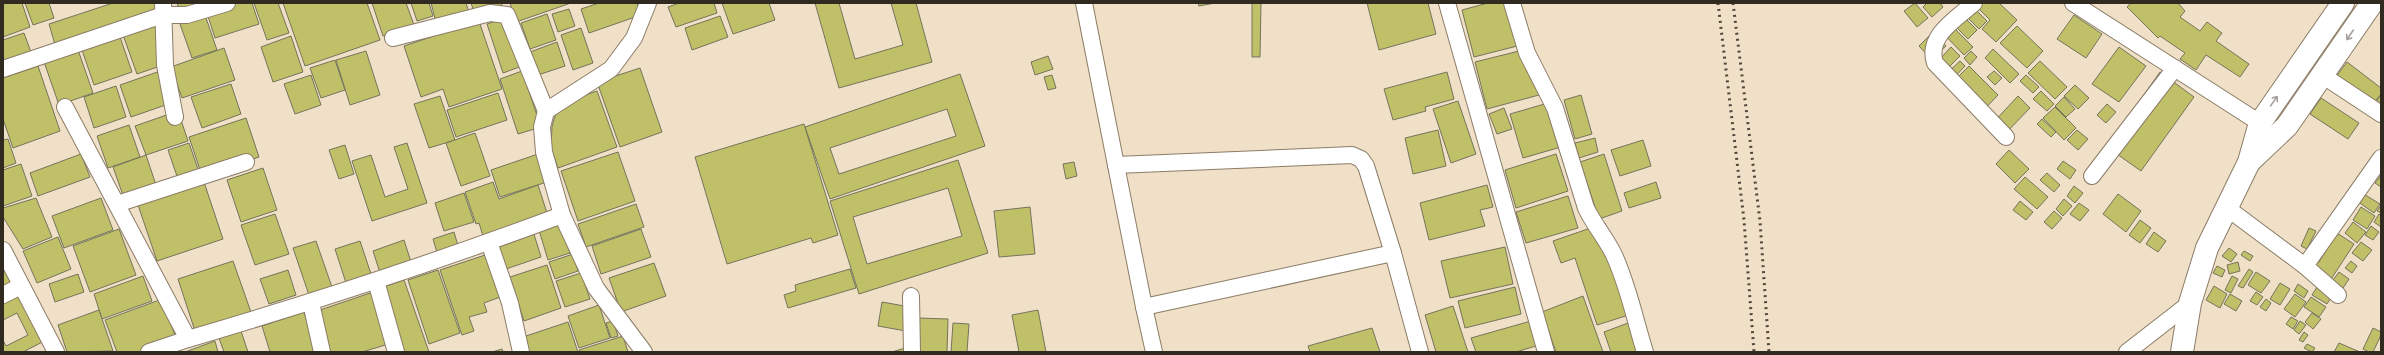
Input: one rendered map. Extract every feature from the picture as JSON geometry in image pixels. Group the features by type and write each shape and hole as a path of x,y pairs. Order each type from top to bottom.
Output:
{"highway":[{"path":"2182,352 2190,303 2207,248 2249,162 2260,123 2343,3"},
{"path":"2249,162 2287,126 2372,3"}],"street":[{"path":"3,69 163,9 187,15 227,3"},
{"path":"546,111 611,69 634,38 648,3"},
{"path":"1084,3 1154,352"},
{"path":"1447,3 1546,352"},
{"path":"1512,3 1526,53 1555,108 1586,208 1592,221 1607,241 1615,258 1645,352"},
{"path":"1974,3 1938,35 1933,45 1932,56 1935,63 2006,137"},
{"path":"2073,3 2260,123"},
{"path":"163,9 165,65 175,117"},
{"path":"393,38 490,12 507,15 546,111 542,127 544,152 562,215 596,288 644,352"},
{"path":"2092,176 2175,68"},
{"path":"2322,75 2381,114"},
{"path":"65,107 188,339"},
{"path":"1116,165 1352,155 1361,159 1366,166 1393,253 1420,352"},
{"path":"2305,266 2381,158"},
{"path":"117,204 246,162"},
{"path":"2227,208 2305,266 2338,295"},
{"path":"149,352 311,303 489,242 562,215"},
{"path":"489,242 510,303 521,352"},
{"path":"3,250 56,352"},
{"path":"1144,307 1393,253"},
{"path":"376,281 396,352"},
{"path":"3,295 21,286"},
{"path":"911,296 912,352"},
{"path":"311,303 322,352"},
{"path":"2127,352 2190,303"}],"building":[{"path":"3,3 22,3 30,27 3,37"},
{"path":"25,3 49,3 54,18 33,25"},
{"path":"113,3 159,3 162,15 56,48 49,24"},
{"path":"177,3 201,3 180,11"},
{"path":"236,3 252,3 259,24 215,38 207,13"},
{"path":"254,3 278,3 289,33 267,40"},
{"path":"283,3 367,3 380,40 305,66"},
{"path":"372,3 406,3 414,25 383,36"},
{"path":"411,3 429,3 433,16 417,21"},
{"path":"431,3 466,3 470,16 437,26"},
{"path":"471,3 501,3 503,8 476,18"},
{"path":"510,3 571,3 516,22"},
{"path":"599,3 637,3 641,15 589,33 581,9"},
{"path":"679,3 714,3 717,13 676,27 668,7"},
{"path":"722,3 769,3 775,20 733,34"},
{"path":"815,3 839,3 855,59 903,45 891,3 916,3 932,62 839,88"},
{"path":"1198,3 1215,3 1199,6"},
{"path":"1252,3 1261,3 1260,57 1252,57"},
{"path":"1367,3 1428,3 1436,34 1379,50"},
{"path":"1488,3 1515,3 1525,44 1474,57 1462,10"},
{"path":"1915,3 1928,18 1917,27 1904,11"},
{"path":"1927,3 1940,3 1943,7 1932,17 1923,7"},
{"path":"1982,3 1999,3 2017,20 1996,42 1982,29 1990,20 1978,8"},
{"path":"2131,3 2178,3 2185,11 2180,17 2200,31 2207,22 2222,33 2216,41 2249,64 2240,77 2206,55 2196,70 2180,59 2185,53 2160,36 2158,38 2127,7"},
{"path":"569,9 575,26 558,32 552,14"},
{"path":"1975,9 1987,21 1979,29 1967,17"},
{"path":"547,14 556,40 530,49 521,23"},
{"path":"205,15 217,50 192,58 180,24"},
{"path":"2074,15 2102,34 2086,58 2057,39"},
{"path":"720,16 728,37 692,50 685,28"},
{"path":"505,18 522,66 503,73 487,24"},
{"path":"1966,19 1977,30 1968,39 1957,28"},
{"path":"479,21 502,89 449,107 443,89 421,97 404,46"},
{"path":"1948,22 1973,47 1964,55 1940,30"},
{"path":"155,24 169,63 137,74 123,35"},
{"path":"2017,26 2043,51 2027,68 2000,43"},
{"path":"581,28 593,63 573,70 561,35"},
{"path":"1933,32 1946,46 1931,59 1919,46"},
{"path":"24,33 32,55 3,66 3,40"},
{"path":"119,34 132,72 94,85 81,47"},
{"path":"291,36 303,72 273,82 261,47"},
{"path":"557,42 565,66 538,75 530,52"},
{"path":"77,47 93,93 59,105 43,59"},
{"path":"1951,47 1960,56 1948,68 1939,60"},
{"path":"2119,47 2146,66 2119,102 2092,84"},
{"path":"224,48 235,80 182,98 171,67"},
{"path":"1527,49 1539,95 1487,109 1475,62"},
{"path":"1993,49 2019,74 2010,83 1985,58"},
{"path":"366,51 380,95 350,105 336,60"},
{"path":"1971,51 1977,57 1970,65 1964,58"},
{"path":"1048,56 1053,69 1035,75 1031,62"},
{"path":"335,60 345,90 321,98 310,68"},
{"path":"1960,61 1965,66 1950,82 1944,76"},
{"path":"2040,61 2067,87 2055,99 2028,73"},
{"path":"2347,62 2381,88 2381,94 2369,109 2332,82"},
{"path":"38,66 60,131 13,148 3,119 3,78"},
{"path":"1969,66 1998,95 1979,115 1949,86"},
{"path":"640,68 662,132 620,147 597,82"},
{"path":"166,69 177,101 131,117 120,85"},
{"path":"522,71 541,127 518,134 500,79"},
{"path":"1994,71 2002,78 1995,85 1987,77"},
{"path":"1447,72 1454,99 1425,107 1426,111 1393,120 1384,89"},
{"path":"2160,72 2194,97 2141,171 2107,147"},
{"path":"960,74 985,146 830,199 805,127","holes":["947,109 956,136 839,174 830,148"]},
{"path":"311,75 321,105 295,114 284,84"},
{"path":"1052,75 1056,88 1048,90 1044,77"},
{"path":"2026,75 2039,87 2033,93 2020,81"},
{"path":"231,84 241,114 202,128 191,97"},
{"path":"2075,85 2089,98 2078,109 2064,96"},
{"path":"116,86 126,117 94,128 84,97"},
{"path":"597,91 617,147 558,168 551,148 552,126 559,104"},
{"path":"2041,91 2054,104 2047,111 2033,99"},
{"path":"498,93 507,120 456,137 447,110"},
{"path":"1581,95 1592,134 1575,139 1564,100"},
{"path":"2381,95 2381,115 2370,109"},
{"path":"440,96 455,140 429,148 414,104"},
{"path":"2018,96 2030,108 2002,137 1990,126"},
{"path":"2064,97 2075,109 2066,117 2055,106"},
{"path":"2321,98 2359,123 2348,139 2310,114"},
{"path":"1458,101 1476,154 1451,163 1433,109"},
{"path":"1555,101 1568,145 1523,158 1510,114"},
{"path":"2107,104 2116,112 2106,123 2097,115"},
{"path":"2055,107 2076,128 2064,140 2043,118"},
{"path":"1504,108 1512,129 1497,134 1489,114"},
{"path":"178,111 188,141 146,155 135,126"},
{"path":"246,118 259,157 202,176 189,137"},
{"path":"2042,119 2056,132 2051,137 2037,124"},
{"path":"804,124 838,235 813,243 811,238 727,264 695,157"},
{"path":"129,125 140,157 108,168 97,136"},
{"path":"1438,130 1446,166 1413,174 1405,138"},
{"path":"2077,130 2088,139 2078,150 2067,140"},
{"path":"475,133 490,176 461,186 446,143"},
{"path":"1595,138 1598,152 1579,158 1575,143"},
{"path":"8,139 16,163 3,168 3,140"},
{"path":"1643,140 1651,166 1620,176 1611,150"},
{"path":"189,143 200,175 179,182 168,150"},
{"path":"407,143 427,203 372,221 352,161 371,155 385,197 408,189 394,147"},
{"path":"345,145 354,174 339,179 329,150"},
{"path":"2009,150 2029,169 2015,183 1996,164"},
{"path":"618,152 635,201 578,221 561,171"},
{"path":"81,154 90,177 38,196 30,173"},
{"path":"538,154 547,182 500,197 491,170"},
{"path":"1556,154 1568,191 1516,208 1505,170"},
{"path":"1604,154 1622,211 1599,219 1580,162"},
{"path":"146,155 158,191 125,201 113,167"},
{"path":"958,160 988,253 859,294 830,201","holes":["948,188 962,236 867,264 853,217"]},
{"path":"2063,161 2076,170 2070,179 2057,169"},
{"path":"1074,162 1077,176 1066,179 1063,164"},
{"path":"21,164 32,196 3,206 3,170"},
{"path":"263,168 277,210 241,222 227,180"},
{"path":"2047,173 2060,185 2054,192 2040,180"},
{"path":"2381,175 2381,187 2375,183"},
{"path":"2025,177 2048,197 2037,209 2014,189"},
{"path":"203,179 223,239 157,261 137,202"},
{"path":"493,182 499,199 538,185 547,213 483,236 479,223 476,224 465,192"},
{"path":"1656,182 1661,198 1629,208 1624,193"},
{"path":"1487,185 1493,207 1480,210 1485,226 1429,240 1420,203"},
{"path":"2074,186 2083,193 2075,203 2067,196"},
{"path":"464,193 474,222 444,231 435,203"},
{"path":"2362,193 2380,204 2374,213 2357,201"},
{"path":"2118,194 2141,211 2126,232 2103,214"},
{"path":"1568,196 1578,228 1526,243 1516,212"},
{"path":"36,198 52,237 23,249 3,217 3,208"},
{"path":"101,198 113,230 64,248 52,216"},
{"path":"2064,199 2072,206 2063,216 2056,209"},
{"path":"2020,201 2033,212 2026,220 2013,210"},
{"path":"2079,203 2089,210 2080,221 2070,214"},
{"path":"636,204 644,227 586,247 578,224"},
{"path":"2381,205 2381,213 2377,211"},
{"path":"1030,207 1035,254 999,257 994,211"},
{"path":"2361,207 2375,216 2367,229 2353,220"},
{"path":"2054,211 2062,218 2052,229 2044,222"},
{"path":"275,214 289,254 255,265 241,225"},
{"path":"2379,214 2381,216 2381,227 2374,222"},
{"path":"2140,220 2151,228 2140,243 2129,235"},
{"path":"2353,222 2366,232 2357,243 2345,233"},
{"path":"560,223 570,253 548,260 539,230"},
{"path":"1605,223 1635,313 1597,325 1575,258 1561,263 1553,241"},
{"path":"2371,226 2379,232 2373,240 2365,235"},
{"path":"2309,228 2316,231 2307,249 2301,246"},
{"path":"119,229 136,275 90,292 73,246"},
{"path":"641,229 651,257 601,274 592,246"},
{"path":"533,231 541,257 506,269 497,242"},
{"path":"454,232 459,249 438,256 433,239"},
{"path":"2154,232 2166,241 2158,252 2146,244"},
{"path":"2337,233 2354,244 2326,287 2309,256 2319,262"},
{"path":"58,237 71,269 37,283 23,251"},
{"path":"404,240 412,265 381,276 373,251"},
{"path":"316,241 333,290 310,298 293,248"},
{"path":"360,241 373,280 348,289 335,249"},
{"path":"2361,242 2372,250 2363,261 2352,253"},
{"path":"1505,247 1513,284 1450,298 1441,261"},
{"path":"2229,248 2237,254 2231,262 2222,256"},
{"path":"2244,251 2253,256 2250,261 2241,255"},
{"path":"3,252 17,279 3,286"},
{"path":"488,254 503,296 484,303 487,312 469,317 474,331 462,335 440,270"},
{"path":"573,254 578,271 555,279 549,262"},
{"path":"233,261 252,315 196,334 178,279"},
{"path":"2351,261 2357,266 2352,273 2345,268"},
{"path":"2238,262 2240,271 2229,274 2227,265"},
{"path":"654,263 666,296 621,312 609,278"},
{"path":"547,265 561,308 524,321 510,277"},
{"path":"2217,266 2225,270 2222,277 2213,273"},
{"path":"850,269 856,288 788,308 784,295 796,291 795,285"},
{"path":"2249,269 2253,272 2243,288 2238,286"},
{"path":"288,270 296,295 269,304 260,279"},
{"path":"438,270 460,333 429,344 408,280"},
{"path":"2256,272 2270,281 2261,293 2248,285"},
{"path":"2339,272 2349,279 2343,288 2333,280"},
{"path":"581,273 590,299 565,307 556,281"},
{"path":"78,274 84,292 55,302 49,284"},
{"path":"143,276 152,301 102,319 94,294"},
{"path":"2232,276 2238,279 2231,293 2225,290"},
{"path":"404,280 429,352 403,352 381,288"},
{"path":"2280,283 2290,289 2280,305 2270,299"},
{"path":"2298,284 2308,291 2304,298 2294,291"},
{"path":"2319,284 2334,293 2327,304 2312,295"},
{"path":"22,286 50,338 23,352 3,352 3,340 6,346 28,335 17,313 3,320 3,297"},
{"path":"2214,286 2227,294 2220,308 2206,300"},
{"path":"1515,287 1521,314 1465,328 1458,301"},
{"path":"376,291 392,343 362,352 329,352 320,310"},
{"path":"2256,292 2263,297 2257,305 2250,301"},
{"path":"2230,294 2242,301 2236,311 2224,304"},
{"path":"2295,294 2306,302 2295,317 2284,309"},
{"path":"1583,296 1603,352 1556,352 1542,312"},
{"path":"2311,297 2326,307 2319,317 2304,307"},
{"path":"162,299 177,341 146,352 117,352 105,320"},
{"path":"2266,299 2271,303 2266,311 2260,307"},
{"path":"882,302 910,307 906,331 878,326"},
{"path":"599,305 610,338 579,348 568,316"},
{"path":"1453,306 1468,352 1436,352 1425,315"},
{"path":"99,310 113,351 67,352 58,325"},
{"path":"1038,310 1046,352 1019,352 1012,315"},
{"path":"304,312 316,352 270,352 262,326"},
{"path":"2312,313 2321,319 2313,329 2305,322"},
{"path":"2291,317 2298,321 2293,329 2286,324"},
{"path":"918,318 948,319 947,352 917,352"},
{"path":"1636,320 1647,352 1611,352 1604,332"},
{"path":"613,321 618,336 611,338 606,323"},
{"path":"1531,321 1539,345 1516,352 1476,352 1471,338"},
{"path":"2300,321 2306,325 2299,334 2294,330"},
{"path":"568,322 578,352 528,352 523,337"},
{"path":"953,323 969,324 967,352 951,352"},
{"path":"1372,328 1380,352 1310,352 1308,346"},
{"path":"2373,328 2381,332 2381,335 2373,352 2369,352 2363,349"},
{"path":"241,331 248,352 224,352 219,338"},
{"path":"2304,332 2308,335 2303,342 2299,340"},
{"path":"623,336 628,352 580,352 579,350"},
{"path":"215,341 218,352 185,352"},
{"path":"2339,343 2360,352 2334,352"},
{"path":"2307,344 2315,348 2312,352 2304,348"},
{"path":"905,348 906,352 892,352"},
{"path":"502,349 503,352 492,352"}],"railway":[{"path":"1718,3 1744,220 1754,352"},
{"path":"1733,3 1760,221 1769,352"}]}
